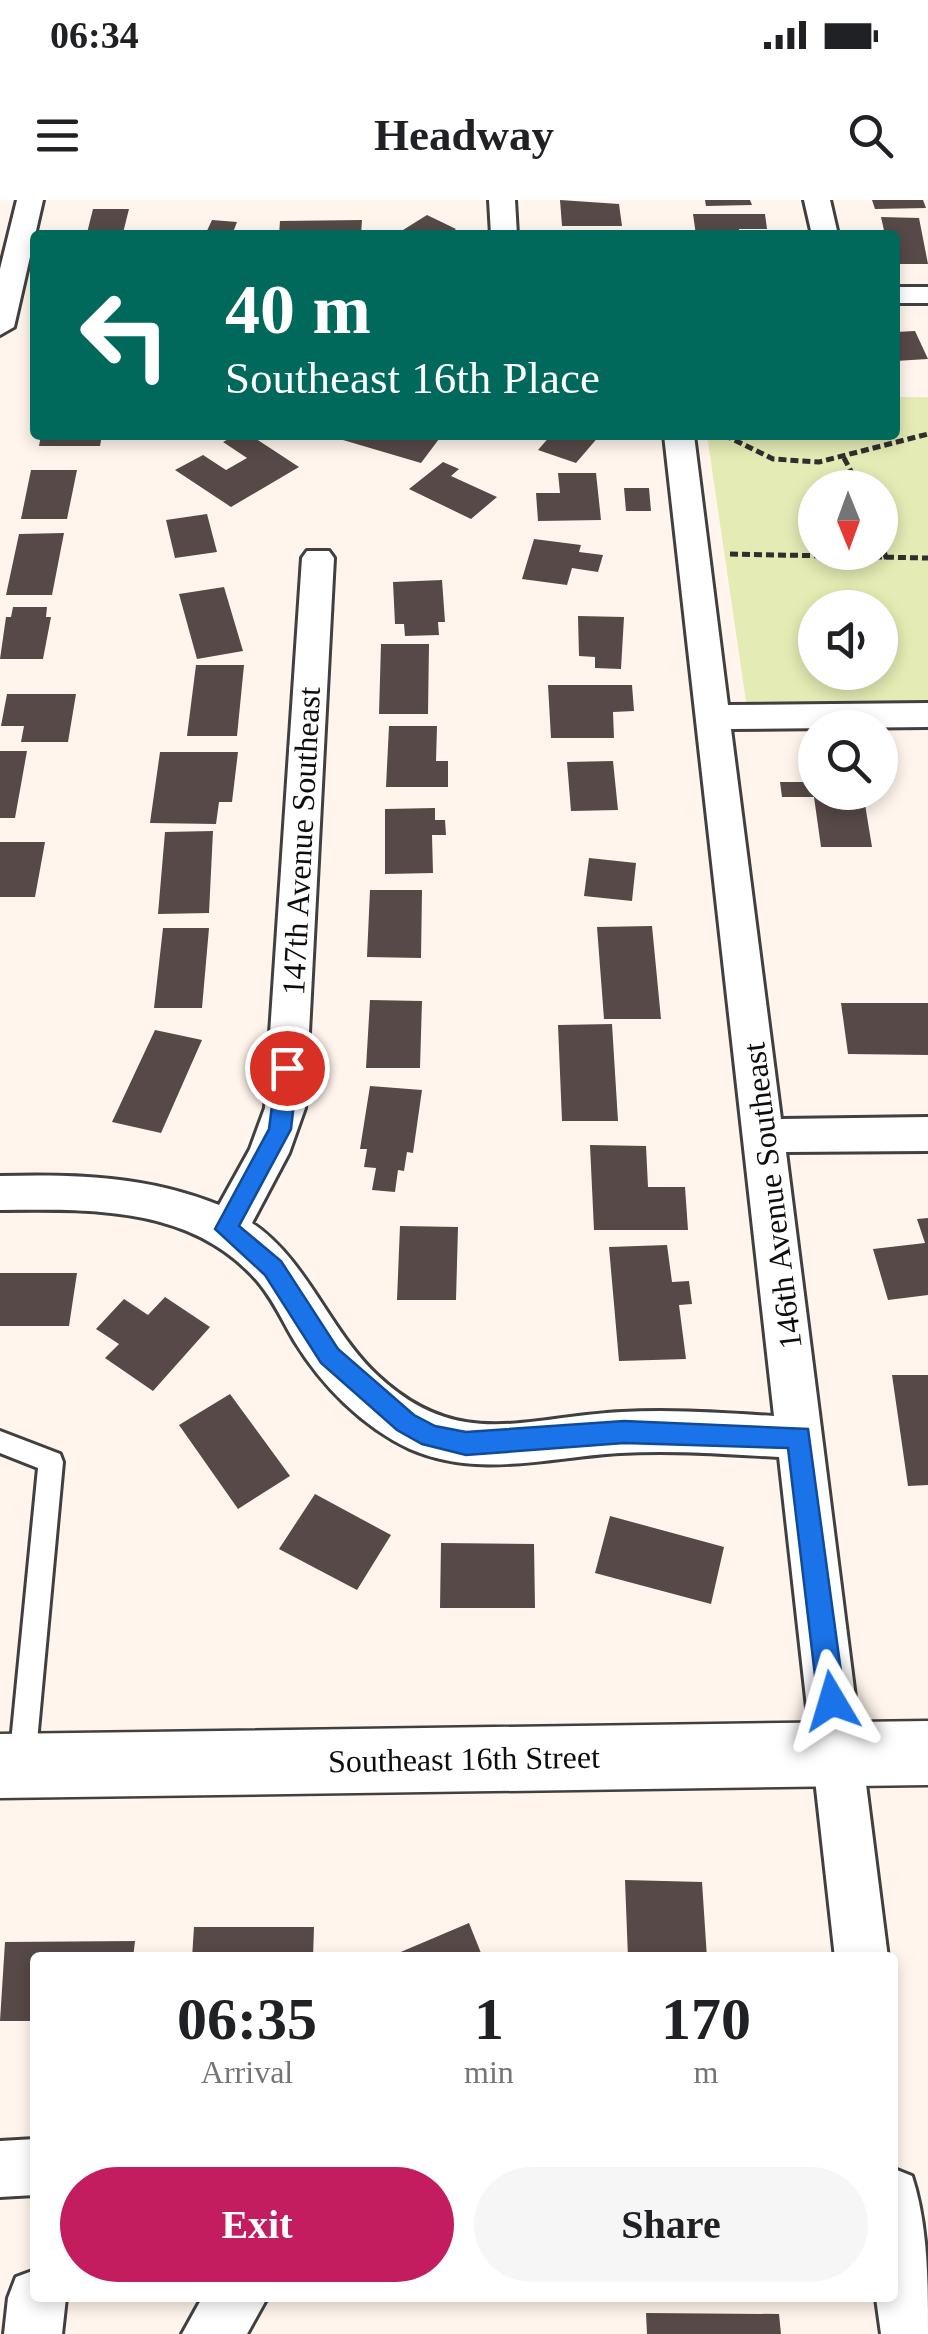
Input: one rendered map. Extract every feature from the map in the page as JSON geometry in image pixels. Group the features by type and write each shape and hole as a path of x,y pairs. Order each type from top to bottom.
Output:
{"street":[{"path":"0,327 30,200"},
{"path":"502,200 504,230"},
{"path":"817,200 824,230"},
{"path":"900,295 928,295"},
{"name":"146th Avenue Southeast","path":"680,440 861,1952"},
{"name":"147th Avenue Southeast","path":"226,1229 270,1153 285,1108 318,558"},
{"path":"716,718 928,714"},
{"path":"765,1136 928,1134"},
{"path":"0,1193 119,1195 180,1208 226,1229 273,1268 330,1356 364,1390 430,1436 466,1444 624,1432 799,1437"},
{"name":"Southeast 16th Street","path":"11,1766 928,1753"},
{"path":"0,2169 30,2168"},
{"path":"898,2242 910,2334"},
{"path":"33,2334 37,2302"},
{"path":"211,2334 235,2302"}],"lane":[{"path":"0,1442 50,1462 11,1766"}],"path":[{"path":"736,440 787,462 844,458 928,434"},
{"path":"844,458 850,470"},
{"path":"694,556 798,556"},
{"path":"898,560 928,558"}],"green space":[{"path":"900,397 928,397 928,707 747,708 708,440 900,440"}],"building":[{"path":"560,200 619,204 622,226 562,226"},
{"path":"705,200 750,200 752,205 706,206"},
{"path":"872,200 923,200 926,208 875,209"},
{"path":"93,209 129,209 124,230 88,230"},
{"path":"693,214 765,214 767,229 739,230 695,230"},
{"path":"427,215 456,229 455,230 403,230"},
{"path":"881,217 919,218 928,264 900,264 900,230 884,230"},
{"path":"212,220 237,222 234,230 207,230"},
{"path":"362,220 361,230 279,230 280,221"},
{"path":"915,331 928,359 900,361 900,332"},
{"path":"40,440 101,440 100,446 39,446"},
{"path":"258,440 299,467 231,507 175,470 203,455 226,470 247,458 223,442"},
{"path":"343,440 438,440 421,463"},
{"path":"547,440 596,440 576,463 538,450"},
{"path":"443,462 459,469 451,476 497,497 471,519 409,489"},
{"path":"31,470 77,470 67,519 21,519"},
{"path":"558,473 596,473 601,520 538,521 536,493 560,493"},
{"path":"624,488 649,488 651,511 626,511"},
{"path":"207,514 217,552 175,558 166,520"},
{"path":"64,533 52,595 6,595 19,534"},
{"path":"534,539 581,545 579,552 603,555 598,572 572,568 567,585 522,579"},
{"path":"442,580 445,622 438,622 439,635 405,636 404,624 395,624 393,582"},
{"path":"224,587 243,651 197,659 179,594"},
{"path":"13,607 47,607 46,617 51,617 43,659 0,659 6,617 11,617"},
{"path":"578,616 624,617 621,669 595,668 595,657 579,656"},
{"path":"381,644 429,644 428,714 379,714"},
{"path":"196,665 244,665 237,736 187,736"},
{"path":"548,685 632,685 634,711 613,712 614,738 551,738"},
{"path":"7,694 76,694 68,742 21,742 24,726 1,726"},
{"path":"389,726 437,726 436,761 448,761 448,787 386,787"},
{"path":"0,751 27,751 15,818 0,818"},
{"path":"160,752 238,752 232,802 219,802 216,824 150,823"},
{"path":"613,761 618,810 571,811 567,762"},
{"path":"780,782 798,782 798,797 782,797"},
{"path":"435,808 435,820 445,820 446,835 432,835 433,873 385,874 385,809"},
{"path":"816,810 866,810 872,847 821,847"},
{"path":"213,831 209,913 158,914 165,832"},
{"path":"0,842 45,842 35,897 0,897"},
{"path":"589,858 636,863 632,901 584,896"},
{"path":"370,890 422,890 421,958 367,957"},
{"path":"652,926 661,1019 604,1019 597,927"},
{"path":"163,928 209,928 202,1008 154,1008"},
{"path":"370,1000 422,1001 420,1068 366,1068"},
{"path":"841,1003 928,1003 928,1055 848,1054"},
{"path":"612,1024 618,1121 562,1121 558,1025"},
{"path":"155,1030 202,1040 161,1133 112,1122"},
{"path":"370,1086 422,1090 413,1153 407,1152 404,1171 398,1170 395,1192 372,1190 376,1168 364,1167 367,1149 360,1149"},
{"path":"590,1145 646,1146 648,1187 685,1187 688,1230 594,1230"},
{"path":"928,1218 928,1295 888,1300 873,1249 925,1243 917,1219"},
{"path":"400,1226 458,1227 456,1300 397,1300"},
{"path":"667,1245 672,1282 689,1281 692,1304 679,1305 686,1359 619,1361 609,1247"},
{"path":"0,1273 77,1273 69,1326 0,1326"},
{"path":"165,1297 210,1327 153,1391 105,1358 119,1344 96,1329 124,1299 148,1315"},
{"path":"892,1375 928,1375 928,1485 908,1486"},
{"path":"230,1394 290,1476 238,1509 179,1425"},
{"path":"315,1494 391,1535 357,1590 279,1549"},
{"path":"610,1516 724,1547 711,1604 595,1573"},
{"path":"441,1543 534,1544 535,1608 440,1608"},
{"path":"625,1880 702,1882 707,1952 628,1952"},
{"path":"469,1923 481,1952 401,1952"},
{"path":"194,1927 314,1927 313,1952 192,1952"},
{"path":"135,1941 134,1952 30,1952 30,2021 0,2021 5,1942"},
{"path":"646,2313 779,2314 781,2334 647,2334"}],"route":[{"path":"287,1068 280,1129 226,1229 273,1268 330,1356 364,1390 406,1422 430,1436 466,1444 624,1432 799,1437 832,1701"}]}
